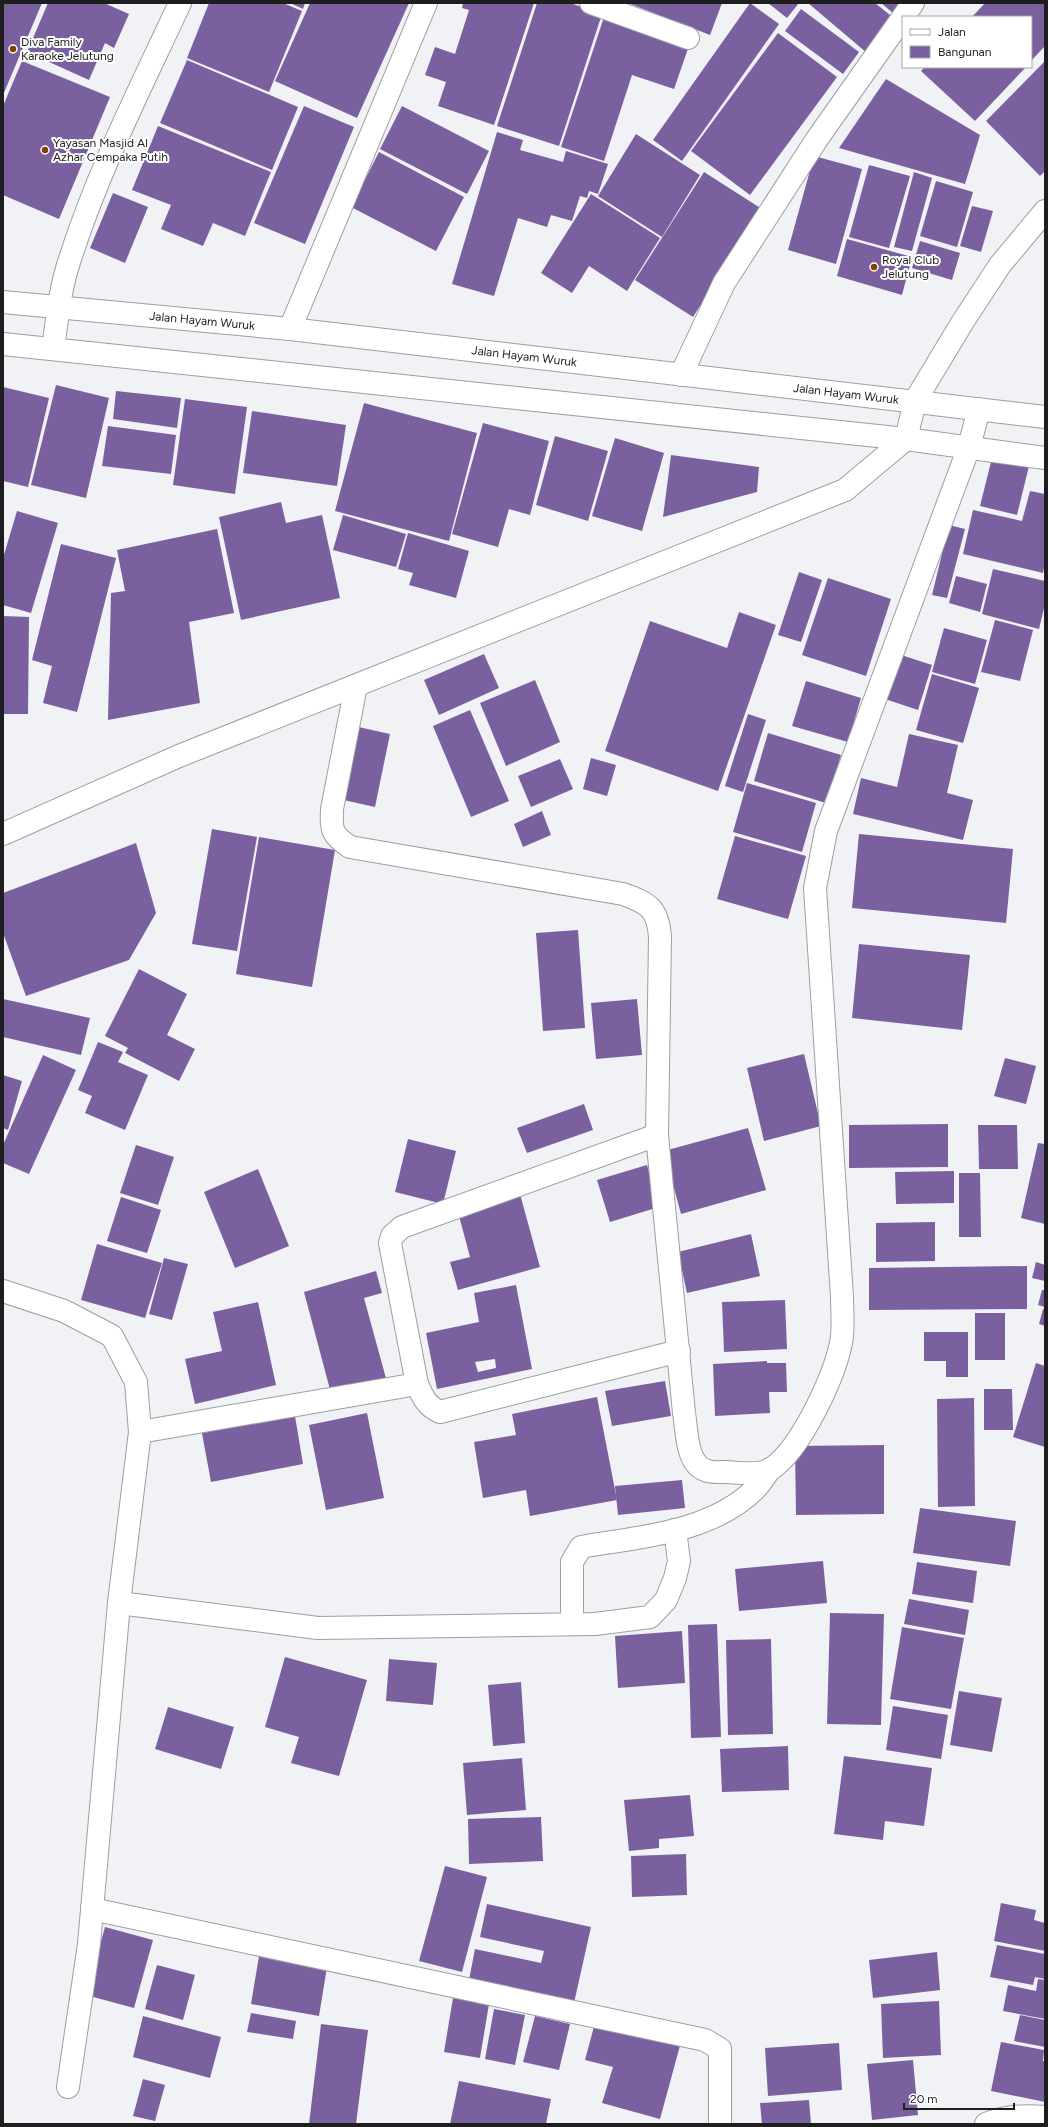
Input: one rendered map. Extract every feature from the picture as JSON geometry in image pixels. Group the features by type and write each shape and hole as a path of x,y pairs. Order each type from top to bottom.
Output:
{"street":[{"path":"53,349 59,308 69,260 104,168 180,3"},
{"path":"290,329 426,3"},
{"path":"591,3 688,38"},
{"path":"904,16 913,3"},
{"path":"681,375 724,283 817,139 902,19"},
{"path":"3,834 179,756 845,490 906,439 915,401 962,323 1000,265 1045,211"},
{"name":"Jalan Hayam Wuruk","path":"3,302 290,329 1045,417"},
{"path":"3,344 906,439 1045,458"},
{"path":"572,1624 572,1562 581,1547 675,1530 712,1517 734,1505 755,1489 770,1469 788,1453 815,1410 830,1377 841,1342 842,1297 815,888 826,830 969,447 979,409"},
{"path":"356,686 332,809 331,828 338,839 350,847 623,894 642,901 657,915 660,937 657,1135 684,1413 690,1449 696,1464 706,1471 745,1474 770,1469"},
{"path":"657,1135 402,1227 395,1232 390,1243 417,1384 424,1400 432,1408 440,1412 679,1351"},
{"path":"3,1291 64,1312 112,1336 136,1382 140,1432 119,1603 89,1944 68,2087"},
{"path":"140,1432 417,1384"},
{"path":"119,1603 318,1628 595,1624 650,1617 666,1600 675,1578 678,1561 675,1530"},
{"path":"92,1909 705,2040 720,2049 720,2124"},
{"path":"986,2124 1001,2118 1030,2115 1045,2117"}],"building":[{"name":"Diva Family Karaoke Jelutung","path":"3,3 42,3 3,95"},
{"path":"48,3 104,3 129,14 114,48 105,43 89,80 27,52"},
{"path":"209,3 283,3 302,11 269,92 187,58"},
{"path":"290,3 305,3 303,9"},
{"path":"310,3 409,3 357,118 275,81"},
{"path":"463,3 534,3 494,125 438,106 446,82 425,75 435,47 455,54 469,10 462,8"},
{"path":"537,3 570,3 602,14 559,146 497,126"},
{"path":"628,3 722,3 710,35"},
{"path":"750,3 779,24 682,161 653,140"},
{"path":"768,3 799,3 787,18"},
{"path":"808,3 875,3 895,19 867,53"},
{"path":"881,3 902,3 893,13"},
{"path":"985,3 1045,3 1045,46 1032,60 1032,16 973,16"},
{"path":"801,9 859,52 843,74 785,31"},
{"path":"605,14 690,43 674,89 632,75 604,161 561,147"},
{"path":"778,33 837,77 750,195 691,151"},
{"path":"187,60 298,107 272,170 160,123"},
{"name":"Yayasan Masjid Al Azhar Cempaka Putih","path":"22,61 110,97 59,219 3,195 3,106"},
{"path":"1045,61 1045,171 1040,176 986,121"},
{"path":"924,68 1025,68 975,121 921,71"},
{"path":"886,79 980,135 965,184 839,148"},
{"path":"304,106 354,127 305,244 254,223"},
{"path":"402,106 489,151 467,194 380,149"},
{"path":"158,126 271,172 245,236 213,223 203,246 161,229 171,205 132,190"},
{"path":"497,132 523,140 520,150 563,162 566,151 608,164 598,194 589,191 587,198 580,196 572,221 551,215 547,227 518,218 494,296 452,284"},
{"path":"636,134 700,175 662,237 598,196"},
{"path":"379,152 464,197 436,251 351,207"},
{"path":"814,156 862,169 836,264 788,250"},
{"path":"869,165 910,176 889,248 849,237"},
{"path":"704,172 762,209 693,317 635,280"},
{"path":"914,172 932,178 912,251 894,247"},
{"path":"936,181 973,192 957,247 920,236"},
{"path":"113,193 148,207 125,263 90,248"},
{"path":"591,194 660,238 627,291 589,266 572,293 541,273"},
{"path":"972,206 993,211 981,252 960,246"},
{"name":"Royal Club Jelutung","path":"847,239 912,257 902,295 837,276"},
{"path":"920,241 960,253 952,280 912,268"},
{"path":"56,385 109,398 86,498 31,485"},
{"path":"3,387 49,398 28,487 3,481"},
{"path":"116,391 181,398 177,428 113,419"},
{"path":"185,399 247,407 235,494 173,485"},
{"path":"364,403 477,433 449,541 335,511"},
{"path":"252,411 346,425 337,486 243,473"},
{"path":"483,423 549,441 530,515 509,509 498,547 452,534"},
{"path":"108,426 176,435 171,474 102,466"},
{"path":"555,436 608,451 588,521 536,505"},
{"path":"615,438 664,453 642,531 592,516"},
{"path":"671,455 759,467 757,492 663,517"},
{"path":"992,458 1029,466 1017,515 980,506"},
{"path":"1030,491 1045,494 1045,563 1043,573 963,554 973,510 1022,521"},
{"path":"281,502 286,523 322,515 340,598 241,620 219,517"},
{"path":"17,511 58,523 31,613 3,605 3,558"},
{"path":"343,515 406,534 396,567 333,550"},
{"path":"949,525 965,529 947,598 932,595"},
{"path":"217,529 234,613 189,622 200,703 108,720 111,593 125,591 117,550"},
{"path":"408,533 469,551 456,598 409,585 413,573 398,569"},
{"path":"61,544 116,558 77,712 43,703 52,666 32,660"},
{"path":"993,569 1045,581 1045,604 1039,629 982,614"},
{"path":"799,572 822,580 801,642 778,635"},
{"path":"956,576 987,584 980,612 949,603"},
{"path":"828,578 891,599 866,676 802,655"},
{"path":"739,612 776,625 718,791 605,751 650,621 727,648"},
{"path":"3,616 29,617 28,714 3,714"},
{"path":"995,620 1033,630 1020,681 981,672"},
{"path":"944,628 987,640 975,684 932,672"},
{"path":"484,654 499,688 439,715 424,680"},
{"path":"898,654 932,665 918,710 885,699"},
{"path":"932,674 979,688 963,743 916,730"},
{"path":"535,680 560,742 506,766 480,703"},
{"path":"806,681 861,698 848,742 792,726"},
{"path":"470,710 509,801 471,817 433,726"},
{"path":"748,714 766,720 743,792 725,786"},
{"path":"354,726 390,734 375,807 339,799"},
{"path":"768,733 841,755 826,803 754,781"},
{"path":"909,734 958,745 947,793 973,800 963,840 853,814 861,778 897,787"},
{"path":"591,758 616,765 607,796 583,789"},
{"path":"560,759 573,789 531,807 518,776"},
{"path":"747,783 816,803 802,852 733,832"},
{"path":"542,811 551,835 523,847 514,824"},
{"path":"212,829 257,837 237,951 192,944"},
{"path":"859,834 1013,849 1006,923 852,908"},
{"path":"735,836 806,856 788,919 717,899"},
{"path":"259,837 335,850 312,987 236,974"},
{"path":"136,843 156,913 129,960 26,996 3,933 3,893"},
{"path":"578,930 585,1028 543,1031 536,933"},
{"path":"859,944 970,955 962,1030 852,1018"},
{"path":"139,969 187,994 167,1035 195,1049 179,1081 125,1053 128,1048 105,1036"},
{"path":"3,999 90,1018 81,1055 3,1037"},
{"path":"637,999 642,1055 596,1059 591,1003"},
{"path":"98,1042 123,1052 118,1062 148,1075 125,1130 85,1113 92,1096 78,1090"},
{"path":"804,1054 821,1126 764,1141 747,1068"},
{"path":"43,1055 76,1070 29,1174 3,1163 3,1145"},
{"path":"1005,1058 1036,1066 1026,1104 994,1096"},
{"path":"3,1075 22,1081 8,1130 3,1128"},
{"path":"584,1104 593,1130 527,1153 517,1128"},
{"path":"948,1124 948,1167 849,1168 849,1125"},
{"path":"978,1125 1017,1125 1018,1169 979,1169"},
{"path":"748,1128 766,1190 681,1214 664,1151"},
{"path":"408,1139 456,1151 443,1204 395,1192"},
{"path":"1038,1143 1045,1144 1045,1224 1021,1218"},
{"path":"136,1145 174,1157 158,1205 120,1193"},
{"path":"647,1165 659,1207 610,1222 597,1180"},
{"path":"258,1169 289,1246 235,1268 204,1192"},
{"path":"954,1171 954,1203 896,1204 895,1172"},
{"path":"959,1173 980,1173 981,1237 959,1237"},
{"path":"520,1194 540,1267 458,1290 450,1262 470,1257 458,1212"},
{"path":"121,1197 161,1210 147,1253 107,1241"},
{"path":"935,1222 935,1261 876,1262 876,1223"},
{"path":"751,1234 760,1276 687,1293 678,1252"},
{"path":"97,1244 162,1263 145,1318 81,1300"},
{"path":"164,1258 188,1264 172,1320 149,1314"},
{"path":"1036,1262 1045,1265 1045,1281 1032,1278"},
{"path":"1027,1266 1027,1309 869,1310 869,1268"},
{"path":"376,1271 382,1293 364,1298 387,1382 332,1397 304,1292"},
{"path":"516,1285 532,1369 437,1389 426,1333 479,1322 474,1293","holes":["495,1359 496,1368 478,1372 475,1362"]},
{"path":"1042,1290 1045,1290 1045,1307 1038,1305"},
{"path":"785,1300 787,1349 724,1352 722,1302"},
{"path":"258,1302 276,1385 195,1404 185,1359 222,1351 213,1312"},
{"path":"1043,1309 1045,1309 1045,1326 1039,1324"},
{"path":"975,1313 1005,1313 1005,1360 975,1360"},
{"path":"924,1332 968,1332 968,1377 946,1377 946,1361 924,1361"},
{"path":"767,1361 767,1363 786,1363 787,1392 769,1392 770,1413 715,1416 713,1364"},
{"path":"1036,1363 1045,1366 1045,1447 1013,1437"},
{"path":"665,1381 671,1416 612,1426 605,1391"},
{"path":"984,1389 1012,1389 1013,1430 984,1430"},
{"path":"597,1397 617,1500 530,1516 526,1490 483,1498 474,1442 516,1435 512,1414"},
{"path":"974,1398 975,1506 938,1507 937,1399"},
{"path":"294,1410 303,1464 211,1482 201,1428"},
{"path":"367,1413 384,1498 326,1510 309,1425"},
{"path":"884,1445 884,1514 796,1515 795,1446"},
{"path":"682,1480 685,1508 618,1515 615,1486"},
{"path":"920,1508 1016,1521 1010,1566 913,1553"},
{"path":"823,1561 827,1603 739,1611 735,1569"},
{"path":"917,1562 977,1571 973,1603 912,1594"},
{"path":"909,1599 969,1610 965,1635 904,1624"},
{"path":"830,1613 884,1614 881,1725 827,1724"},
{"path":"717,1624 721,1737 691,1738 688,1625"},
{"path":"902,1627 964,1638 951,1709 890,1699"},
{"path":"682,1631 685,1683 618,1688 615,1636"},
{"path":"771,1639 773,1734 728,1735 726,1640"},
{"path":"285,1657 367,1680 339,1776 291,1763 299,1737 265,1727"},
{"path":"389,1659 437,1663 433,1705 386,1701"},
{"path":"521,1682 525,1743 493,1746 488,1685"},
{"path":"959,1691 1002,1698 992,1752 950,1745"},
{"path":"893,1706 948,1715 941,1759 886,1750"},
{"path":"168,1707 234,1727 221,1769 155,1749"},
{"path":"788,1746 789,1790 722,1792 720,1749"},
{"path":"844,1756 932,1768 924,1826 885,1821 883,1840 834,1834"},
{"path":"522,1758 526,1810 467,1815 463,1763"},
{"path":"690,1795 694,1836 659,1839 659,1848 629,1851 624,1800"},
{"path":"541,1817 543,1861 469,1864 468,1819"},
{"path":"686,1854 687,1895 632,1897 631,1856"},
{"path":"445,1866 487,1877 462,1972 419,1961"},
{"path":"1001,1903 1036,1910 1034,1920 1045,1923 1045,1951 994,1941"},
{"path":"487,1904 591,1927 574,2003 469,1980 475,1949 541,1963 544,1951 480,1937"},
{"path":"105,1927 153,1940 134,2008 86,1995"},
{"path":"997,1945 1045,1954 1045,1979 1035,1977 1033,1985 990,1977"},
{"path":"937,1952 940,1990 873,1998 869,1960"},
{"path":"259,1956 327,1967 319,2016 251,2004"},
{"path":"157,1965 195,1975 183,2020 145,2009"},
{"path":"1038,1979 1045,1980 1045,2019 1003,2011 1008,1985 1036,1991"},
{"path":"453,1998 489,2004 480,2058 444,2052"},
{"path":"939,2001 941,2055 883,2058 881,2004"},
{"path":"494,2009 525,2015 515,2065 485,2059"},
{"path":"251,2013 296,2021 293,2039 247,2032"},
{"path":"1020,2015 1045,2020 1045,2047 1014,2041"},
{"path":"143,2016 221,2037 210,2078 133,2057"},
{"path":"535,2016 570,2024 559,2070 523,2062"},
{"path":"596,2019 681,2042 660,2119 602,2103 613,2067 585,2060"},
{"path":"321,2024 368,2030 356,2124 309,2124"},
{"path":"1001,2042 1044,2050 1043,2061 1045,2061 1045,2102 991,2091"},
{"path":"839,2043 842,2090 768,2096 765,2048"},
{"path":"913,2060 918,2115 872,2120 867,2064"},
{"path":"143,2079 165,2085 155,2121 133,2116"},
{"path":"459,2081 551,2099 546,2124 450,2124"},
{"path":"809,2100 811,2124 762,2124 760,2103"}],"place":[{"name":"Diva Family Karaoke Jelutung","path":"13,49"},
{"name":"Yayasan Masjid Al Azhar Cempaka Putih","path":"45,150"},
{"name":"Royal Club Jelutung","path":"874,267"}]}
